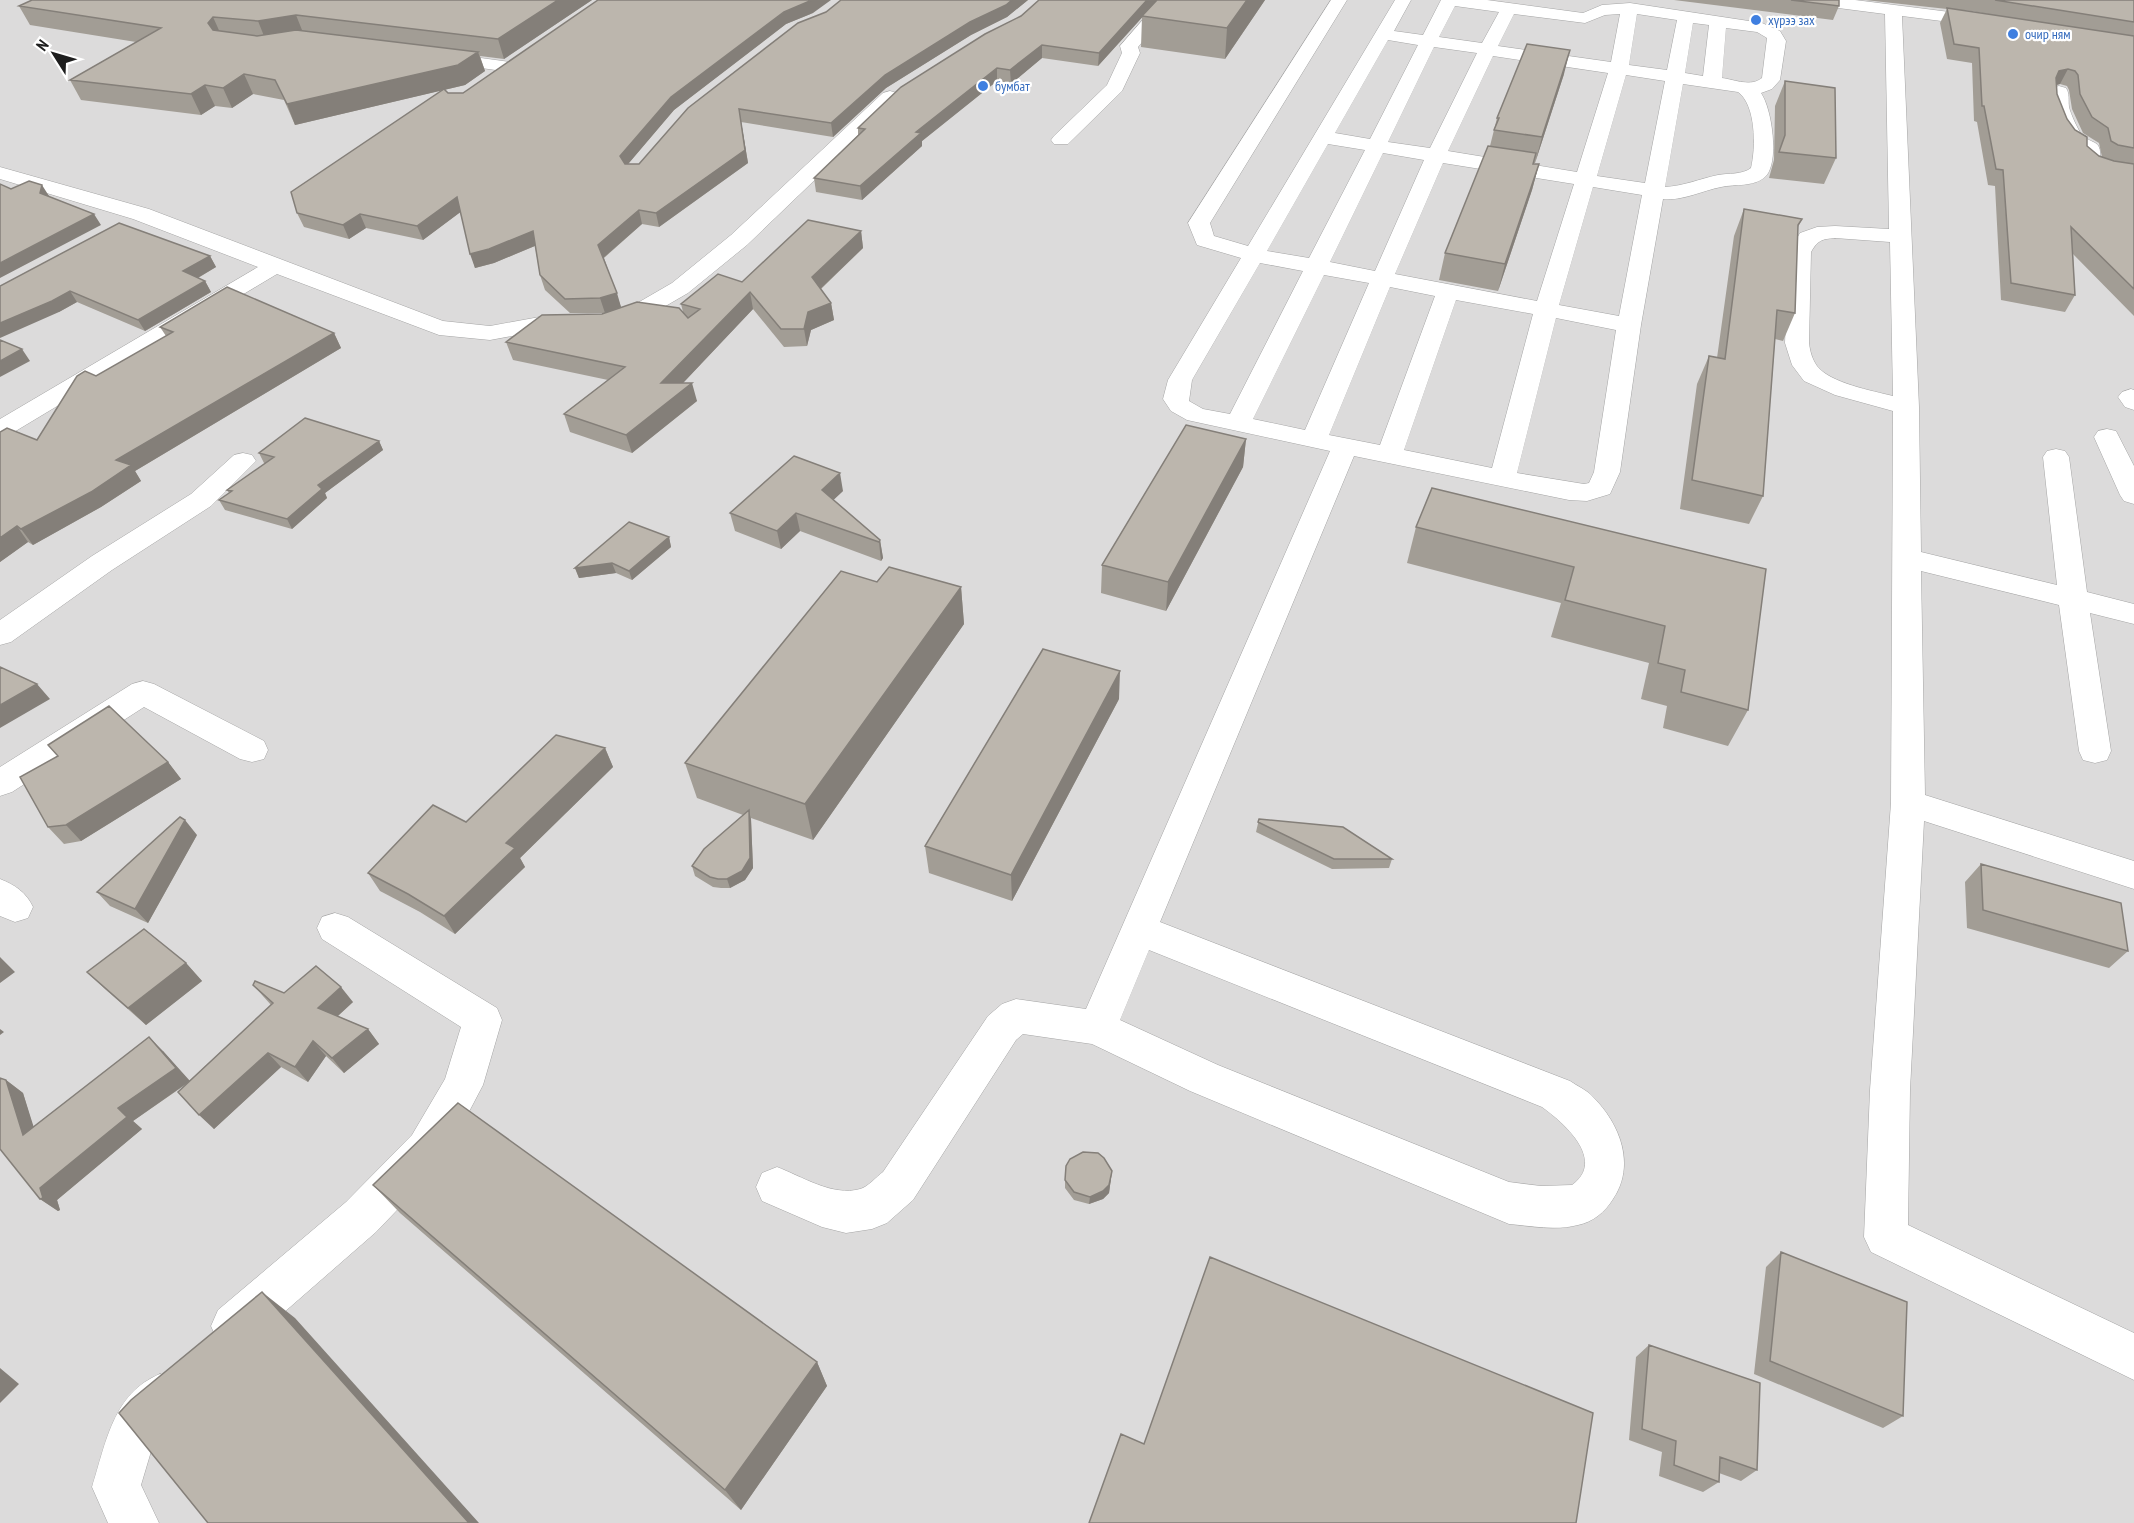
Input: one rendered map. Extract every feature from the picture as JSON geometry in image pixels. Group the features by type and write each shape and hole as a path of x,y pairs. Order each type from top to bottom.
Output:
{"street":[{"path":"1061,140 1115,87 1131,53 1129,46 1169,0"},
{"path":"1339,0 1199,223 1205,240 1255,255 1629,325"},
{"path":"1403,0 1180,380 1175,393 1176,403 1181,409 1196,415 1569,492 1587,493 1600,488 1607,472 1629,325 1686,16"},
{"path":"1238,424 1449,0 1585,18 1602,10 1630,8 1762,28 1774,35 1777,41 1771,81 1751,91"},
{"path":"1815,0 2001,24"},
{"path":"1961,0 1978,20"},
{"path":"1314,440 1438,156 1487,49 1509,8"},
{"path":"1502,478 1546,310 1619,68 1630,8"},
{"path":"1893,10 1906,407 1908,803 1890,1090 1886,1237 2134,1357"},
{"path":"1712,81 1718,21"},
{"path":"1323,137 1654,192 1686,191 1719,181 1752,177 1760,171 1762,165 1761,113 1755,95 1736,85 1382,34"},
{"path":"418,55 514,64 484,84"},
{"path":"0,173 141,214 439,328 490,333 545,323 607,322 642,310 680,288 739,240 904,87"},
{"path":"2059,92 2060,109 2074,138 2091,148 2090,160 2102,168 2134,173"},
{"path":"111,231 141,214"},
{"path":"1900,236 1835,232 1817,233 1808,238 1800,252 1797,343 1799,357 1814,377 1832,386 1906,407"},
{"path":"0,430 275,266"},
{"path":"1389,456 1448,291"},
{"path":"2107,437 2134,495"},
{"path":"1097,1028 1345,447"},
{"path":"2056,457 2073,599 2096,751"},
{"path":"0,635 102,563 201,500 243,461"},
{"path":"1907,558 2134,614"},
{"path":"0,783 143,692 252,750"},
{"path":"1908,803 2134,875"},
{"path":"134,1523 116,1487 135,1425 196,1359 361,1216 427,1149 463,1085 483,1020 335,928"},
{"path":"777,1186 822,1206 846,1212 872,1208 898,1186 976,1071 1002,1028 1016,1016 1097,1028 1204,1078 1509,1203 1541,1208 1577,1205 1590,1197 1604,1177 1605,1153 1593,1129 1578,1109 1556,1094 1139,930"}],"shaded area":[{"path":"0,0 2134,0 2134,1523 0,1523"}],"building":[{"path":"32,0 558,0 498,39 296,15 258,21 213,17 208,23 213,30 257,36 296,30 478,52 458,65 287,104 275,80 244,74 223,88 205,85 191,94 70,80 161,28 19,6"},
{"path":"598,0 812,0 784,12 671,97 620,156 625,164 639,164 688,108 798,23 826,12 841,0 1012,0 970,22 885,75 831,123 739,109 745,150 656,213 639,210 598,245 617,293 600,298 565,299 540,275 533,231 489,249 470,254 457,197 417,226 360,214 343,225 297,213 291,192 444,89 448,93 463,93"},
{"path":"1039,0 1147,0 1099,53 1042,45 1010,70 997,68 916,132 921,133 860,186 814,178 865,129 858,128 901,87 985,34 1021,16"},
{"path":"1157,0 1247,0 1227,28 1142,16"},
{"path":"1791,0 1839,0 1839,6"},
{"path":"1995,0 2134,0 2134,22"},
{"path":"1947,8 2134,36 2134,148 2111,141 2108,128 2092,117 2080,94 2078,75 2075,71 2068,69 2059,71 2056,78 2057,94 2067,119 2075,130 2087,137 2087,146 2099,156 2134,164 2134,289 2071,227 2075,295 2011,283 2003,170 1996,169 1984,106 1982,106 1979,48 1954,44"},
{"path":"1527,44 1570,50 1542,137 1494,130"},
{"path":"1785,81 1835,88 1836,158 1779,152 1785,135"},
{"path":"1488,146 1536,153 1533,164 1539,164 1505,264 1445,253"},
{"path":"29,181 42,185 40,193 94,214 0,263 0,184 11,189"},
{"path":"1744,209 1802,219 1798,225 1795,313 1777,310 1763,496 1692,480 1709,356 1725,359"},
{"path":"808,220 861,231 812,277 831,303 808,312 804,329 781,329 750,292 661,383 692,383 626,435 564,414 625,367 506,342 542,315 602,314 637,302 679,308 688,318 700,309 681,304 718,274 742,282"},
{"path":"119,223 210,256 183,271 205,281 138,320 70,291 0,323 0,286"},
{"path":"227,287 334,333 116,460 131,465 91,492 21,529 17,526 0,538 0,432 7,428 37,440 77,376 85,371 96,376 173,332 160,327"},
{"path":"0,340 22,349 0,361"},
{"path":"305,418 379,441 318,485 322,489 287,519 219,500 232,491 227,490 274,457 259,453"},
{"path":"1186,425 1246,439 1168,582 1102,565"},
{"path":"794,456 840,473 822,490 880,540 879,542 796,513 777,531 730,513"},
{"path":"1432,488 1766,569 1748,710 1681,692 1685,670 1658,663 1665,626 1565,600 1574,567 1416,527"},
{"path":"629,522 669,537 629,571 612,563 575,568"},
{"path":"889,567 961,587 805,804 685,763 841,571 877,582"},
{"path":"1043,649 1120,671 1011,875 925,846"},
{"path":"0,667 37,684 0,705"},
{"path":"109,706 168,762 66,825 48,827 20,777 58,756 48,745"},
{"path":"556,735 605,748 506,843 515,848 444,916 368,873 433,805 466,822"},
{"path":"749,810 750,858 742,871 727,879 718,879 692,866 704,849"},
{"path":"180,817 185,820 135,909 97,892"},
{"path":"1259,819 1343,827 1392,859 1334,859 1258,822"},
{"path":"1981,864 2121,903 2128,951 1983,910"},
{"path":"144,929 186,963 128,1008 87,972"},
{"path":"316,966 341,987 318,1008 368,1029 332,1058 313,1041 295,1067 268,1053 199,1115 178,1092 273,1003 253,985 255,981 284,993"},
{"path":"149,1037 176,1068 118,1108 127,1117 40,1188 43,1198 40,1199 0,1149 0,1078 6,1080 23,1135"},
{"path":"458,1103 817,1362 725,1490 373,1185"},
{"path":"1083,1152 1098,1153 1112,1171 1109,1185 1103,1191 1090,1197 1074,1192 1065,1180 1066,1166 1070,1159"},
{"path":"1781,1252 1907,1302 1903,1416 1770,1361"},
{"path":"1210,1257 1593,1413 1576,1523 1089,1523 1121,1434 1144,1444"},
{"path":"262,1292 469,1523 208,1523 119,1413 131,1400"},
{"path":"1649,1345 1760,1383 1757,1470 1720,1457 1719,1482 1674,1465 1676,1441 1642,1429"}],"place":[{"name":"хүрээ зах","path":"1756,20"},
{"name":"очир ням","path":"2013,34"},
{"name":"бумбат","path":"983,86"}]}
